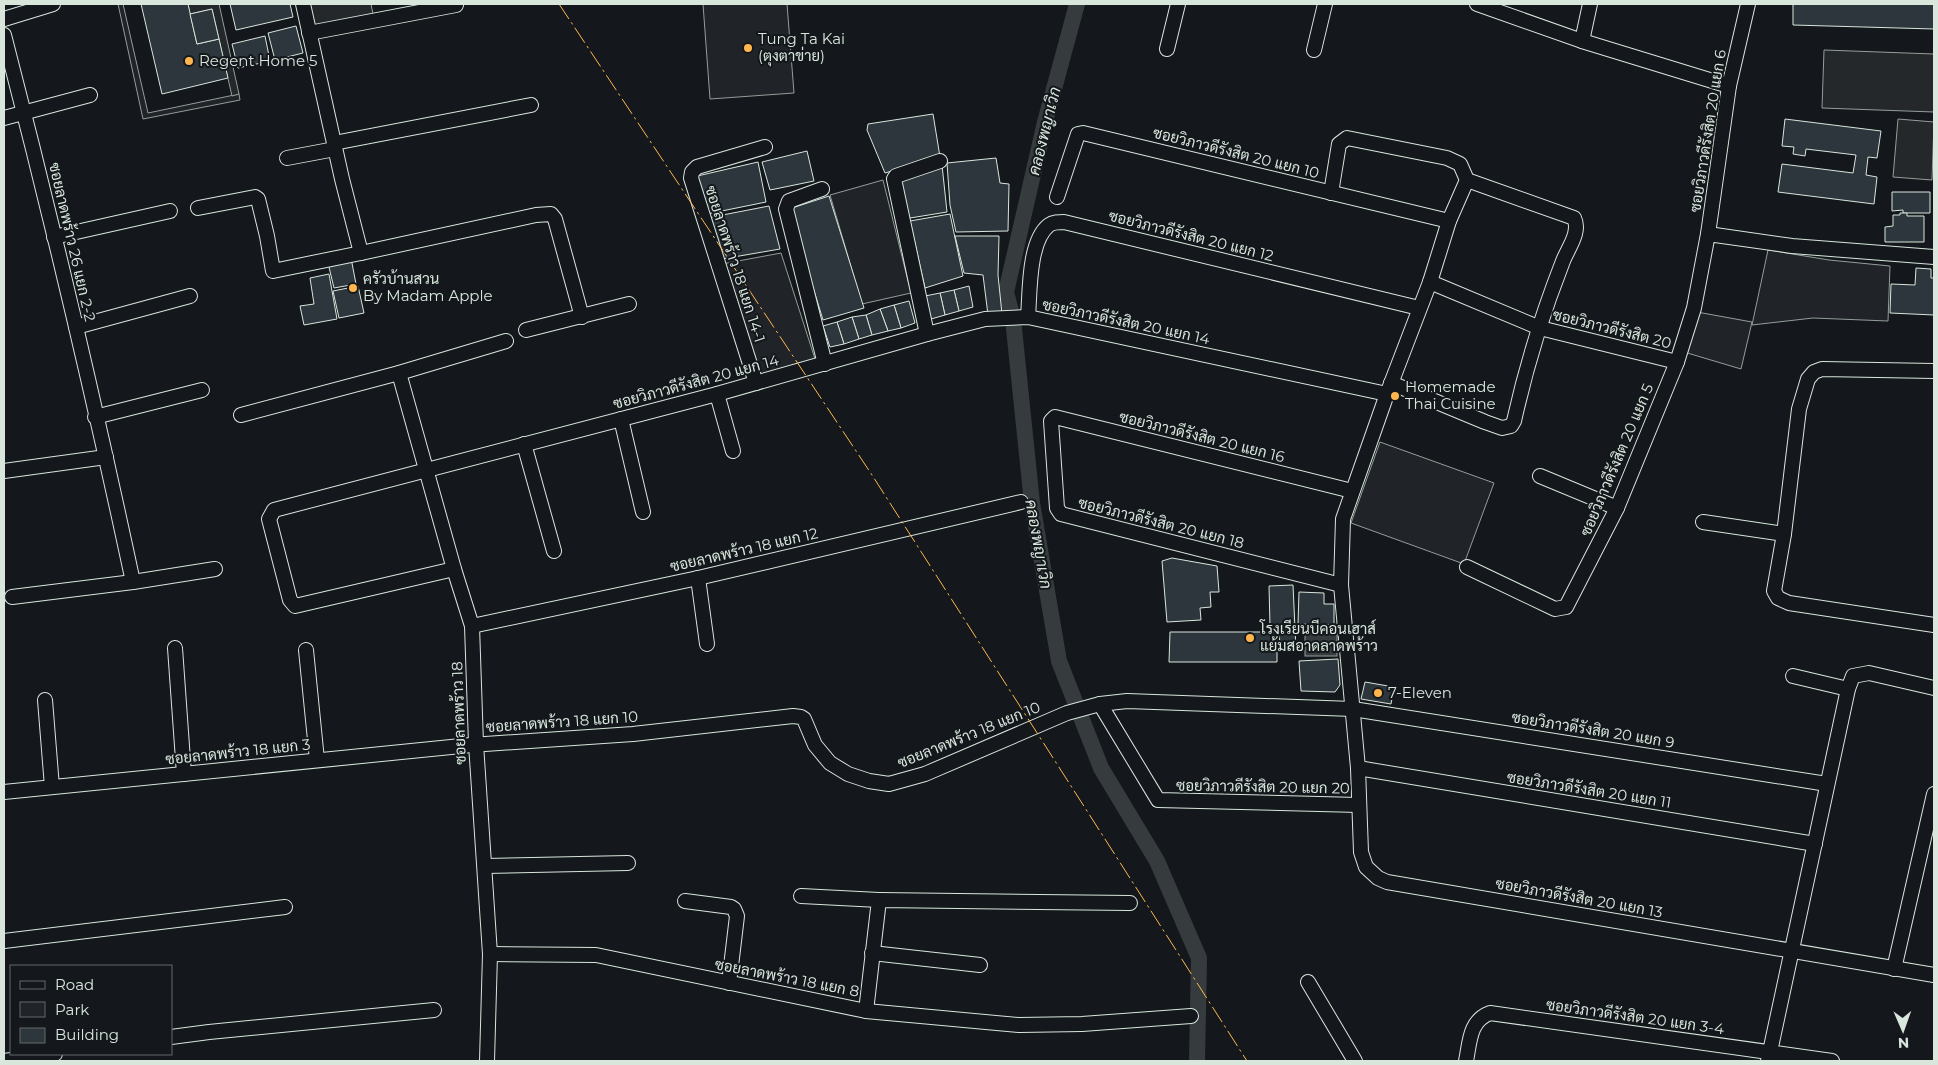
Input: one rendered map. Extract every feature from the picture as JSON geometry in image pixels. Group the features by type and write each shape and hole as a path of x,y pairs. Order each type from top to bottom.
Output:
{"street":[{"path":"4,19 53,4"},
{"path":"303,4 334,146 361,253"},
{"path":"1167,49 1178,4"},
{"path":"1314,50 1325,4"},
{"path":"1477,4 1582,41 1729,86"},
{"path":"1582,41 1590,4"},
{"name":"ซอยวิภาวดีรังสิต 20 แยก 6","path":"1708,234 1729,86 1748,4"},
{"path":"309,34 456,5"},
{"name":"ซอยลาดพร้าว 26 แยก 2-2","path":"4,35 76,327 134,582"},
{"path":"4,118 90,95"},
{"path":"287,158 334,146 531,105"},
{"name":"ซอยวิภาวดีรังสิต 20 แยก 10","path":"1057,197 1080,133 1449,221"},
{"path":"1330,193 1339,144 1347,138 1447,158 1460,164 1467,180 1574,218 1577,223 1574,236 1563,261 1540,328"},
{"name":"ซอยลาดพร้าว 18 แยก 14-1","path":"756,383 691,178 692,172 697,167 765,147"},
{"path":"927,334 894,179 896,176 940,161"},
{"path":"1359,805 1358,768 1341,585 1344,519 1352,491 1389,389 1430,282 1449,221 1467,180"},
{"path":"822,189 789,201 786,209 825,364"},
{"path":"198,208 255,197 258,199 273,271 536,215 552,214 582,317"},
{"path":"54,237 170,211"},
{"name":"ซอยวิภาวดีรังสิต 20 แยก 12","path":"1028,317 1035,249 1041,234 1050,224 1064,222 1419,308"},
{"path":"1708,234 1802,247 1934,257"},
{"name":"ซอยวิภาวดีรังสิต 20","path":"1430,282 1540,328 1677,362 1694,308 1708,234"},
{"path":"76,327 190,296"},
{"path":"526,330 629,304"},
{"name":"ซอยวิภาวดีรังสิต 20 แยก 14","path":"454,569 295,606 290,600 269,520 274,510 717,394 985,319 1028,317 1389,389 1502,428 1511,426 1514,421 1540,328"},
{"path":"241,415 399,373 506,341"},
{"name":"ซอยวิภาวดีรังสิต 20 แยก 5","path":"1468,568 1555,609 1561,609 1569,603 1617,508 1677,362"},
{"path":"1934,371 1822,369 1814,372 1808,379 1799,409 1784,534 1774,591 1778,598 1789,603 1934,625"},
{"name":"ซอยลาดพร้าว 18","path":"399,373 472,626 476,744 490,954 487,1061"},
{"path":"96,416 202,390"},
{"path":"717,394 733,451"},
{"name":"ซอยวิภาวดีรังสิต 20 แยก 16","path":"1051,426 1051,421 1055,417 1352,491"},
{"path":"621,419 643,512"},
{"name":"ซอยวิภาวดีรังสิต 20 แยก 18","path":"1051,426 1056,508 1060,514 1341,585"},
{"path":"524,444 554,550"},
{"path":"4,470 106,457"},
{"path":"1540,476 1617,508"},
{"name":"ซอยลาดพร้าว 18 แยก 12","path":"472,626 698,578 1021,502"},
{"path":"1703,522 1784,534"},
{"path":"12,597 134,582 215,569"},
{"path":"698,578 707,644"},
{"path":"175,648 184,774"},
{"path":"306,650 317,760"},
{"path":"1768,1057 1848,689 1853,676 1869,673 1934,688"},
{"path":"1793,676 1848,689"},
{"path":"45,700 52,787"},
{"name":"ซอยลาดพร้าว 18 แยก 10","path":"476,744 633,734 784,716 801,717 804,719 815,745 830,763 848,774 862,779 889,784 924,774 1067,714 1100,704 1127,701 1353,709"},
{"name":"ซอยวิภาวดีรังสิต 20 แยก 20","path":"1100,704 1158,800 1359,805"},
{"name":"ซอยวิภาวดีรังสิต 20 แยก 9","path":"1353,709 1827,784"},
{"name":"ซอยลาดพร้าว 18 แยก 3","path":"4,792 476,744"},
{"name":"ซอยวิภาวดีรังสิต 20 แยก 11","path":"1358,768 1815,844"},
{"path":"1894,969 1934,794"},
{"name":"ซอยวิภาวดีรังสิต 20 แยก 13","path":"1359,805 1361,852 1366,867 1378,878 1387,882 1934,975"},
{"path":"485,866 628,863"},
{"path":"801,896 879,900 1130,903"},
{"name":"ซอยลาดพร้าว 18 แยก 8","path":"490,954 596,955 866,1011 879,900"},
{"path":"685,901 731,907 736,911 737,916 728,983"},
{"path":"4,941 285,907"},
{"path":"872,953 980,965"},
{"path":"1308,982 1355,1061"},
{"path":"172,1037 434,1010"},
{"path":"866,1011 1019,1025 1082,1024 1191,1016"},
{"name":"ซอยวิภาวดีรังสิต 20 แยก 3-4","path":"1466,1061 1475,1022 1480,1017 1490,1013 1768,1057 1832,1061"},
{"path":"4,1061 49,1055"}],"green space":[{"path":"118,4 123,4 148,113 239,94 240,100 143,119"},
{"name":"Tung Ta Kai (ตุงตาข่าย)","path":"703,4 787,4 794,93 710,99"},
{"path":"883,180 911,293 862,304 830,195"},
{"path":"1768,250 1829,260 1890,266 1888,321 1813,318 1752,325"},
{"path":"781,253 815,359 759,376 722,264"},
{"path":"1697,312 1752,322 1741,369 1684,352"},
{"path":"1380,442 1494,483 1464,564 1351,523"}],"shaded area":[{"path":"188,4 219,4 239,94 232,96 212,9 190,14"},
{"path":"310,4 371,4 373,14 314,26"},
{"path":"1824,50 1934,54 1934,112 1822,108"},
{"path":"1898,119 1934,122 1932,180 1893,177"},
{"path":"1305,629 1337,629 1337,656 1305,656"}],"building":[{"name":"Regent Home 5","path":"141,4 188,4 197,44 219,39 228,78 162,94"},
{"path":"230,4 290,4 293,17 236,30"},
{"path":"1793,4 1934,4 1934,29 1793,25"},
{"path":"212,9 219,39 197,44 190,14"},
{"path":"296,26 303,53 275,60 268,33"},
{"path":"265,36 270,61 238,68 232,44"},
{"path":"933,114 940,157 885,173 867,130 868,124"},
{"path":"1785,119 1881,131 1877,158 1868,157 1866,175 1877,177 1874,204 1778,192 1782,164 1853,173 1856,155 1806,149 1805,156 1793,154 1794,147 1782,146"},
{"path":"807,151 814,181 770,190 762,162"},
{"path":"996,158 1000,183 1009,184 1008,231 956,232 950,205 947,163"},
{"path":"758,162 766,202 707,214 693,177"},
{"path":"942,165 947,212 904,219 896,180"},
{"path":"1892,192 1930,192 1930,213 1903,213 1903,210 1892,211"},
{"path":"829,196 864,308 823,320 789,209"},
{"path":"769,206 780,249 722,259 707,218"},
{"path":"1900,213 1907,213 1907,216 1924,216 1924,242 1885,242 1885,227 1893,226 1893,215 1900,215"},
{"path":"950,214 963,276 925,288 910,221"},
{"path":"955,236 999,236 998,275 1002,314 988,315 983,275 964,273"},
{"path":"351,258 356,284 334,288 328,263"},
{"path":"1916,268 1931,269 1931,278 1934,278 1934,315 1890,313 1891,284 1915,285"},
{"path":"329,274 337,319 304,325 300,306 314,304 310,278"},
{"path":"358,286 364,313 339,318 333,291"},
{"path":"969,286 973,307 959,311 954,290"},
{"path":"954,290 959,311 945,315 940,293"},
{"path":"940,293 945,315 931,319 925,296"},
{"path":"909,301 915,323 901,328 894,305"},
{"path":"894,305 901,328 888,331 880,309"},
{"path":"880,309 888,331 872,335 866,315"},
{"path":"866,315 872,335 859,339 852,317"},
{"path":"852,317 859,339 844,344 837,322"},
{"path":"837,322 844,344 830,347 823,326"},
{"path":"1172,558 1217,566 1219,592 1210,592 1211,607 1200,608 1201,620 1167,622 1162,561"},
{"path":"1293,585 1296,650 1280,651 1279,625 1270,626 1269,586"},
{"path":"1299,592 1324,593 1324,604 1334,604 1334,625 1298,624"},
{"path":"1170,632 1277,632 1277,662 1169,662"},
{"path":"1338,659 1340,685 1335,692 1301,691 1299,661"},
{"name":"7-Eleven","path":"1365,682 1394,687 1391,704 1361,699"}],"waterway":[{"name":"คลองพญาเวิก","path":"1077,4 1045,122 1006,292 1013,319 1032,503 1059,661 1101,768 1157,861 1199,958 1197,1061"}],"power":[{"path":"559,4 872,475 1247,1061"}],"place":[{"name":"Tung Ta Kai (ตุงตาข่าย)","path":"748,48"},
{"name":"Regent Home 5","path":"189,61"},
{"name":"ครัวบ้านสวน By Madam Apple","path":"353,288"},
{"name":"Homemade Thai Cuisine","path":"1395,396"},
{"name":"โรงเรียนบีคอนเฮาส์ แย้มสอาดลาดพร้าว","path":"1250,638"},
{"name":"7-Eleven","path":"1378,693"}]}
